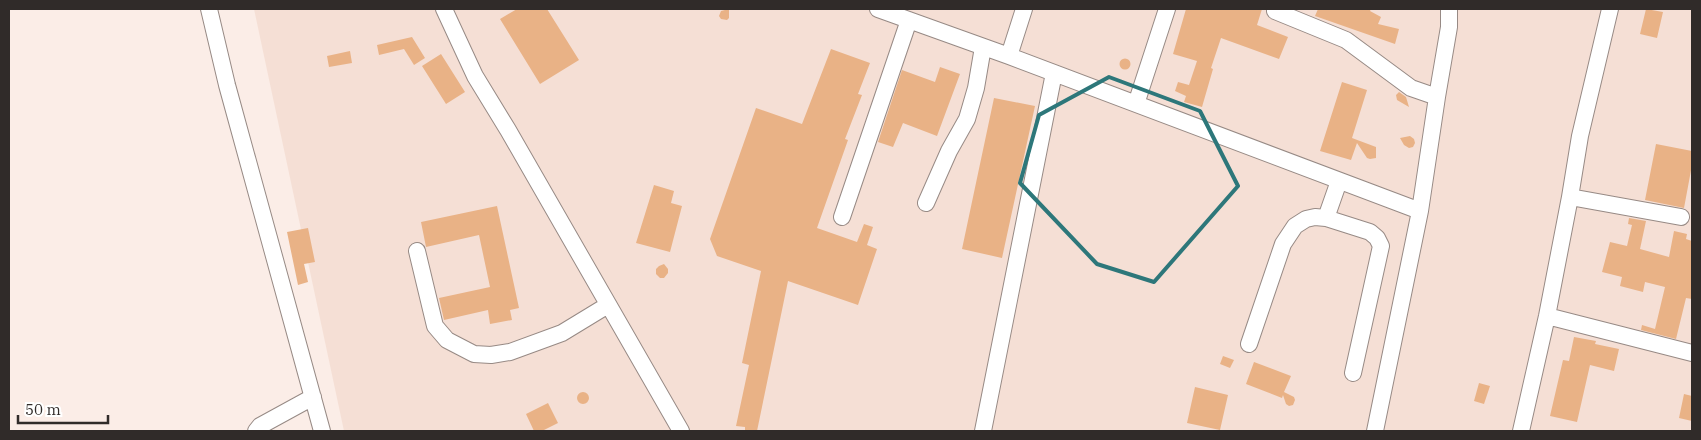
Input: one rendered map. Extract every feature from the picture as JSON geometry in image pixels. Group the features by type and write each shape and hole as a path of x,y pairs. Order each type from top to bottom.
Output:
{"street":[{"path":"209,9 230,94 322,431"},
{"path":"444,9 474,76 508,130 681,431"},
{"path":"878,9 1009,56 1420,211"},
{"path":"1009,56 1024,9"},
{"path":"1136,104 1166,9"},
{"path":"1375,431 1420,211 1436,97 1449,27 1449,9"},
{"path":"1521,431 1547,316 1580,136 1610,9"},
{"path":"1275,11 1346,40 1406,84 1436,97"},
{"path":"842,217 909,20"},
{"path":"926,203 949,151 967,119 976,88 983,47"},
{"path":"982,431 1054,73"},
{"path":"1326,218 1339,181"},
{"path":"1570,197 1681,217"},
{"path":"1249,344 1283,244 1295,226 1306,219 1315,217 1326,218 1370,232 1378,238 1381,246 1353,373"},
{"path":"417,251 435,326 447,340 474,354 492,355 510,352 562,333 608,305"},
{"path":"1547,316 1692,353"},
{"path":"256,431 260,426 312,398"}],"highlighted area":[{"path":"1109,77 1200,111 1238,186 1154,282 1097,264 1020,183 1039,115"}],"shaded area":[{"path":"254,9 1692,9 1692,431 344,431"}],"building":[{"path":"517,9 547,9 579,60 540,84 500,19"},
{"path":"729,9 729,18 727,20 721,19 719,16 721,11"},
{"path":"1186,9 1262,9 1257,25 1288,37 1279,59 1221,38 1211,68 1213,69 1202,107 1184,102 1186,96 1175,91 1178,82 1189,85 1197,61 1173,54"},
{"path":"1318,9 1371,9 1370,11 1381,17 1378,24 1399,29 1395,44 1315,16"},
{"path":"1646,9 1663,12 1657,38 1640,34"},
{"path":"412,37 425,58 414,65 404,49 379,55 377,45"},
{"path":"831,49 870,63 858,94 862,95 845,139 848,140 817,228 857,242 864,224 873,227 867,245 877,249 858,305 788,281 757,431 745,431 745,427 736,426 749,365 742,363 761,271 717,256 710,239 756,108 802,124"},
{"path":"350,51 352,63 329,67 327,56"},
{"path":"441,54 465,92 446,104 422,66"},
{"path":"1123,59 1127,59 1130,64 1129,68 1123,69 1120,66 1120,62"},
{"path":"940,67 960,74 937,136 903,123 893,147 878,142 902,70 935,82"},
{"path":"1342,82 1367,90 1352,138 1376,147 1376,158 1367,158 1357,143 1351,160 1320,151"},
{"path":"1399,92 1406,97 1409,107 1397,100 1396,95"},
{"path":"994,98 1035,106 1002,258 962,249"},
{"path":"1410,136 1414,139 1415,143 1413,147 1409,148 1404,145 1400,138"},
{"path":"1656,144 1692,151 1692,165 1684,208 1645,200"},
{"path":"654,185 674,191 671,203 682,206 670,252 636,243"},
{"path":"497,206 519,308 510,310 512,320 490,324 488,310 444,320 439,298 490,287 479,235 426,247 421,222"},
{"path":"1629,218 1646,221 1640,249 1669,257 1674,231 1687,234 1686,239 1692,241 1692,299 1686,298 1676,339 1641,330 1642,325 1655,329 1665,287 1645,282 1643,292 1620,286 1622,277 1602,272 1610,242 1627,246 1632,225 1628,224"},
{"path":"308,228 315,262 304,264 308,282 298,285 287,232"},
{"path":"664,264 668,269 668,273 664,278 660,278 656,274 656,269"},
{"path":"1574,337 1596,341 1595,344 1619,349 1614,371 1590,365 1577,422 1550,416 1563,360 1569,361"},
{"path":"1223,356 1234,360 1230,368 1220,364"},
{"path":"1254,362 1291,376 1284,392 1294,397 1293,405 1289,406 1286,404 1283,395 1282,398 1246,384"},
{"path":"1479,383 1490,386 1484,404 1474,401"},
{"path":"1195,387 1228,395 1220,430 1187,423"},
{"path":"581,392 585,392 589,398 585,404 581,404 577,400 577,396"},
{"path":"1684,394 1692,396 1692,421 1679,418"},
{"path":"548,403 558,423 542,431 534,431 526,414"}]}
